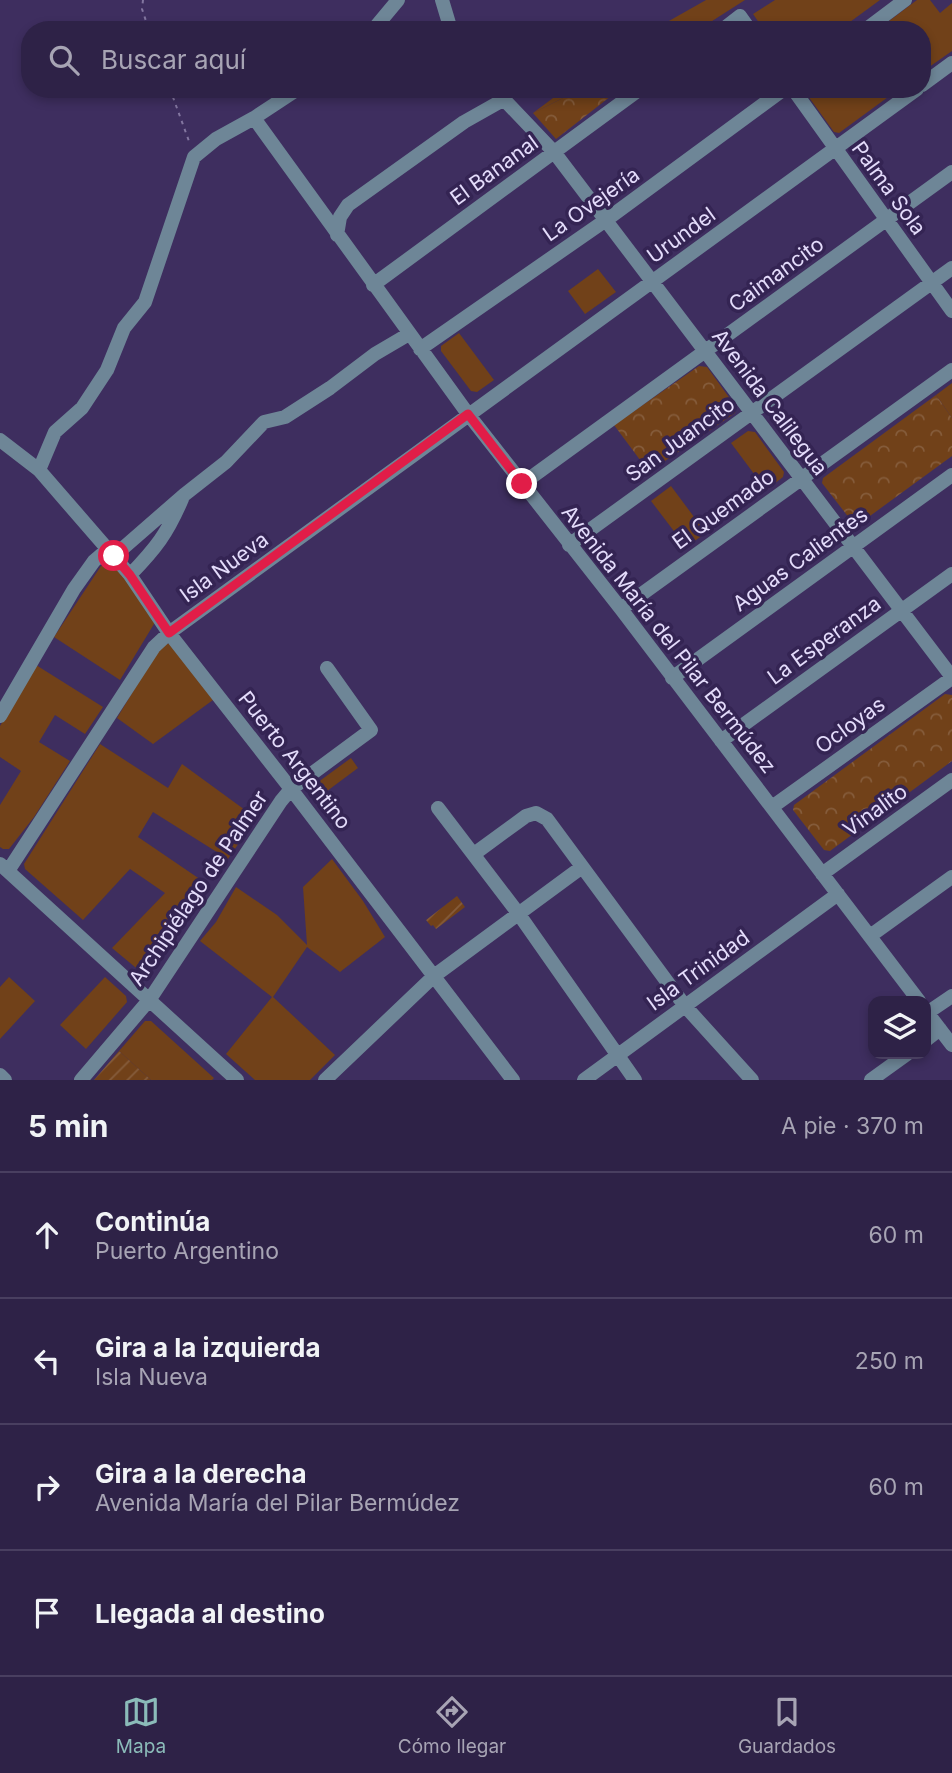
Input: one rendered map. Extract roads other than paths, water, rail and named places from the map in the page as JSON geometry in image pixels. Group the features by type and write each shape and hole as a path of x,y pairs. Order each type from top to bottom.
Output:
{"street":[{"path":"380,21 398,0"},
{"path":"442,0 448,21"},
{"path":"877,21 905,0"},
{"path":"931,78 952,63"},
{"path":"39,470 55,432 82,408 107,370 124,328 145,302 194,157 216,139 284,98"},
{"path":"337,234 340,217 348,205 493,98"},
{"name":"Avenida Calilegua","path":"502,98 554,152 952,677"},
{"name":"El Bananal","path":"373,285 628,98"},
{"name":"La Ovejería","path":"420,349 606,220 772,98"},
{"name":"Palma Sola","path":"799,98 952,311"},
{"name":"Urundel","path":"468,414 905,98"},
{"name":"Avenida María del Pilar Bermúdez","path":"254,118 468,414 621,609 915,996"},
{"name":"Caimancito","path":"522,484 952,172"},
{"name":"San Juancito","path":"569,545 952,268"},
{"path":"0,716 74,589 94,561 111,552 226,462 264,422 285,417 375,354 409,334"},
{"name":"El Quemado","path":"621,609 952,370"},
{"name":"Isla Nueva","path":"4,868 154,647 169,633 468,414"},
{"name":"Puerto Argentino","path":"0,440 39,470 130,575 169,633 513,1080"},
{"name":"Aguas Calientes","path":"673,678 952,475"},
{"path":"130,575 159,545 171,526 184,495"},
{"name":"La Esperanza","path":"721,741 952,574"},
{"name":"Archipiélago de Palmer","path":"80,1080 150,999 281,801 291,789 371,730 327,668"},
{"name":"Ocloyas","path":"772,807 952,677"},
{"name":"Vinalito","path":"822,874 952,780"},
{"path":"438,808 517,913 635,1080"},
{"path":"474,854 526,816 536,813 547,819 685,1006 751,1080"},
{"path":"325,1080 433,976 582,867"},
{"path":"4,868 237,1080"},
{"path":"870,936 952,877"},
{"name":"Isla Trinidad","path":"584,1080 838,894"},
{"path":"931,1005 952,996"},
{"name":"Avenida María del Pilar Bermúdez","path":"931,1017 952,1045"},
{"path":"931,1036 940,1029"},
{"path":"872,1080 900,1059"},
{"path":"0,1075 5,1080"}]}
